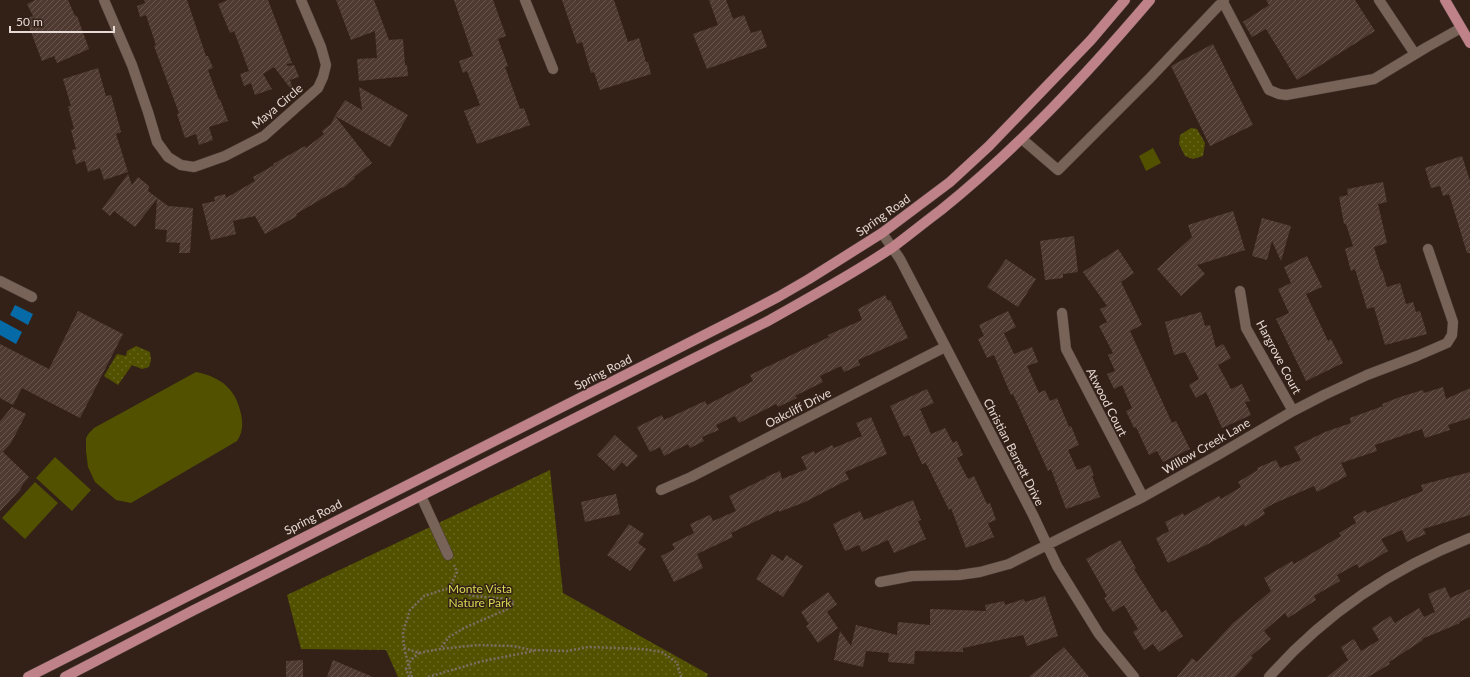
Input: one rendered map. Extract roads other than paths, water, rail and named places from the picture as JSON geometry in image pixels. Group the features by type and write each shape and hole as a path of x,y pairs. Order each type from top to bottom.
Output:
{"main road":[{"name":"Spring Road","path":"28,677 778,297 882,233 950,182 984,151 1091,40 1125,0"},
{"path":"65,677 194,610 768,321 831,285 892,247 974,182 1022,139 1100,58 1150,0"},
{"path":"1445,0 1470,43"}],"street":[{"name":"Maya Circle","path":"104,0 132,65 157,142 168,157 181,165 194,167 225,156 264,136 318,88 326,64 321,47 301,0"},
{"path":"525,0 553,69"},
{"path":"1022,139 1058,170 1150,78 1223,0 1269,90 1279,94 1374,79 1461,28"},
{"path":"1379,0 1415,54"},
{"name":"Christian Barrett Drive","path":"882,233 892,247 945,347 1057,566 1084,613 1134,677"},
{"name":"Willow Creek Lane","path":"880,582 912,576 959,575 980,572 1009,564 1048,546 1143,497 1293,411 1324,395 1367,375 1446,343 1452,335 1453,322 1451,312 1428,249"},
{"path":"0,281 32,297"},
{"name":"Hargrove Court","path":"1240,291 1246,328 1293,411"},
{"name":"Atwood Court","path":"1062,313 1066,350 1143,497"},
{"name":"Oakcliff Drive","path":"661,490 691,477 945,347"},
{"path":"420,496 448,555"},
{"path":"1269,677 1294,650 1321,625 1348,604 1410,565 1470,538"}],"water":[{"path":"15,305 33,314 28,325 10,315"},
{"path":"0,320 22,332 16,344 0,335"}],"park label":[{"name":"Monte Vista Nature Park","path":"480,595"}]}
